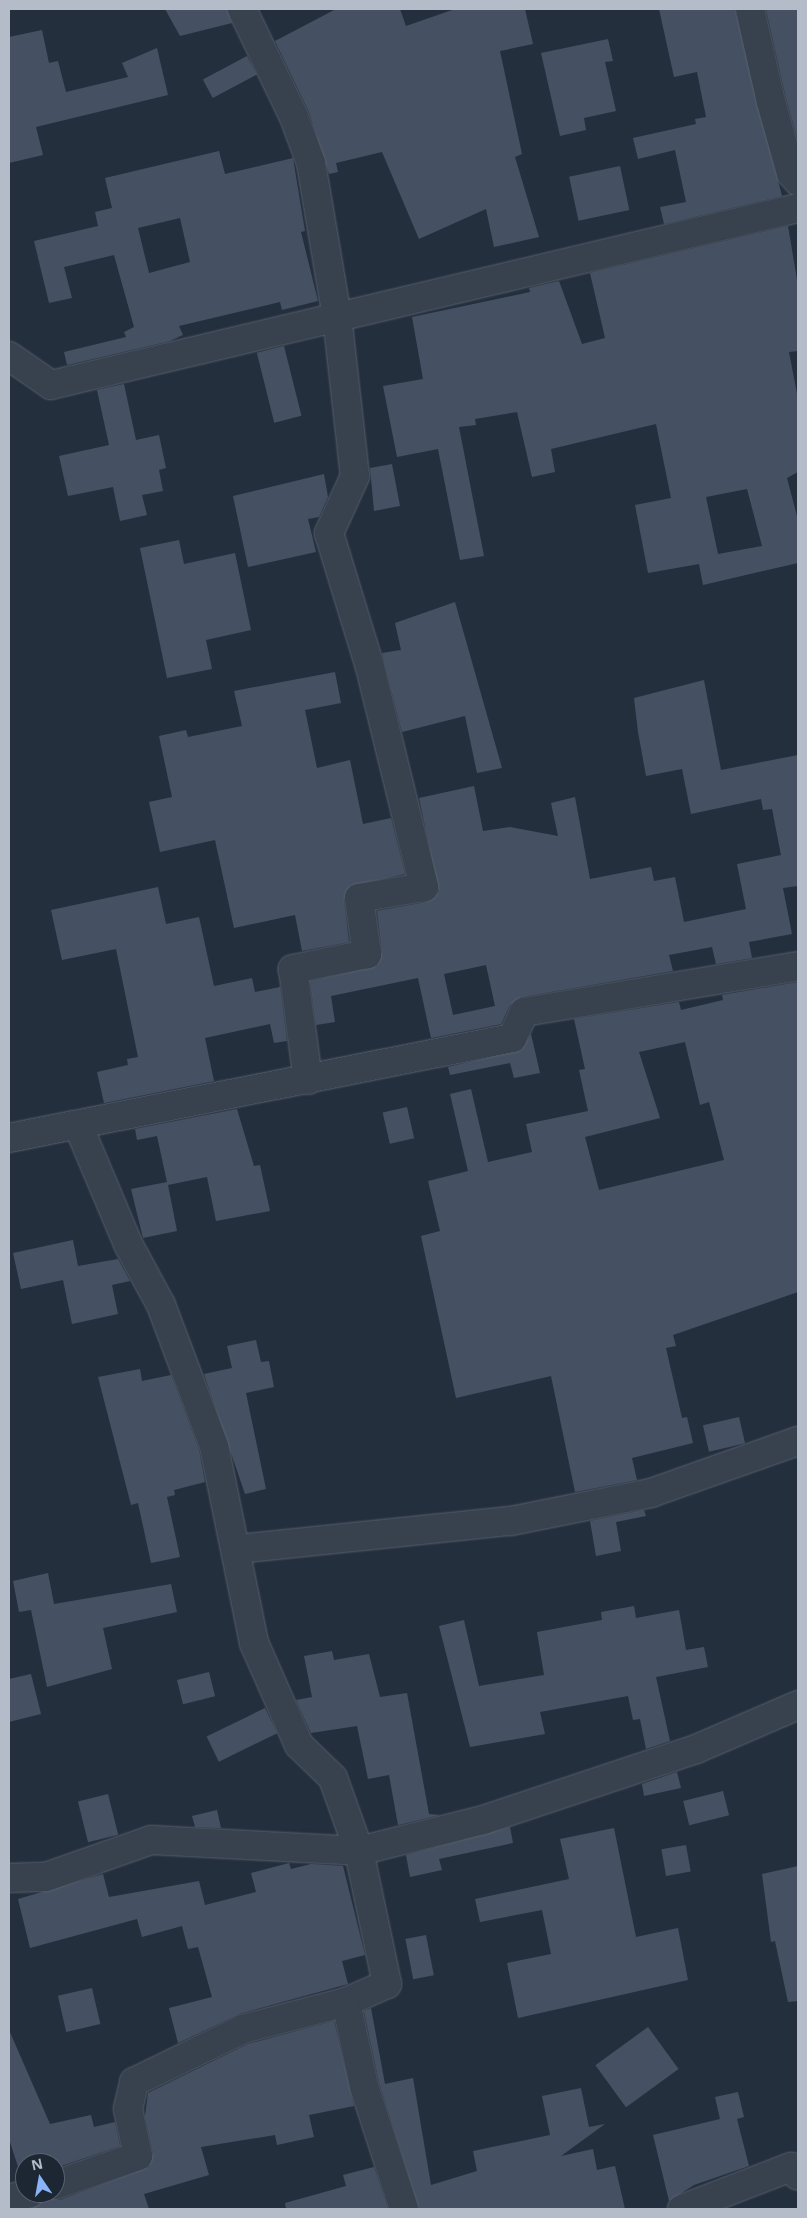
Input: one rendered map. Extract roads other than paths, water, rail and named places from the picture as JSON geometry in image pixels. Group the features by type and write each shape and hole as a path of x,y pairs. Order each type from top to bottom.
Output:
{"street":[{"path":"242,9 294,117 311,163 337,316 355,476 329,533 370,667 424,887 359,898 367,954 293,969 308,1080"},
{"path":"750,9 771,102 791,173 798,181"},
{"path":"9,356 51,385 798,208"},
{"path":"9,1138 512,1038 524,1012 798,966"},
{"path":"65,2182 138,2156 128,2109 134,2082 243,2030 346,2002 387,1984 358,1851 333,1778 299,1745 254,1643 238,1549 214,1446 162,1305 128,1244 78,1125"},
{"path":"238,1549 511,1521 651,1493 798,1441"},
{"path":"9,1878 46,1877 150,1840 358,1851 483,1820 640,1768 798,1705"},
{"path":"346,2002 364,2086 404,2209"},
{"path":"682,2209 791,2167 798,2176"}]}
